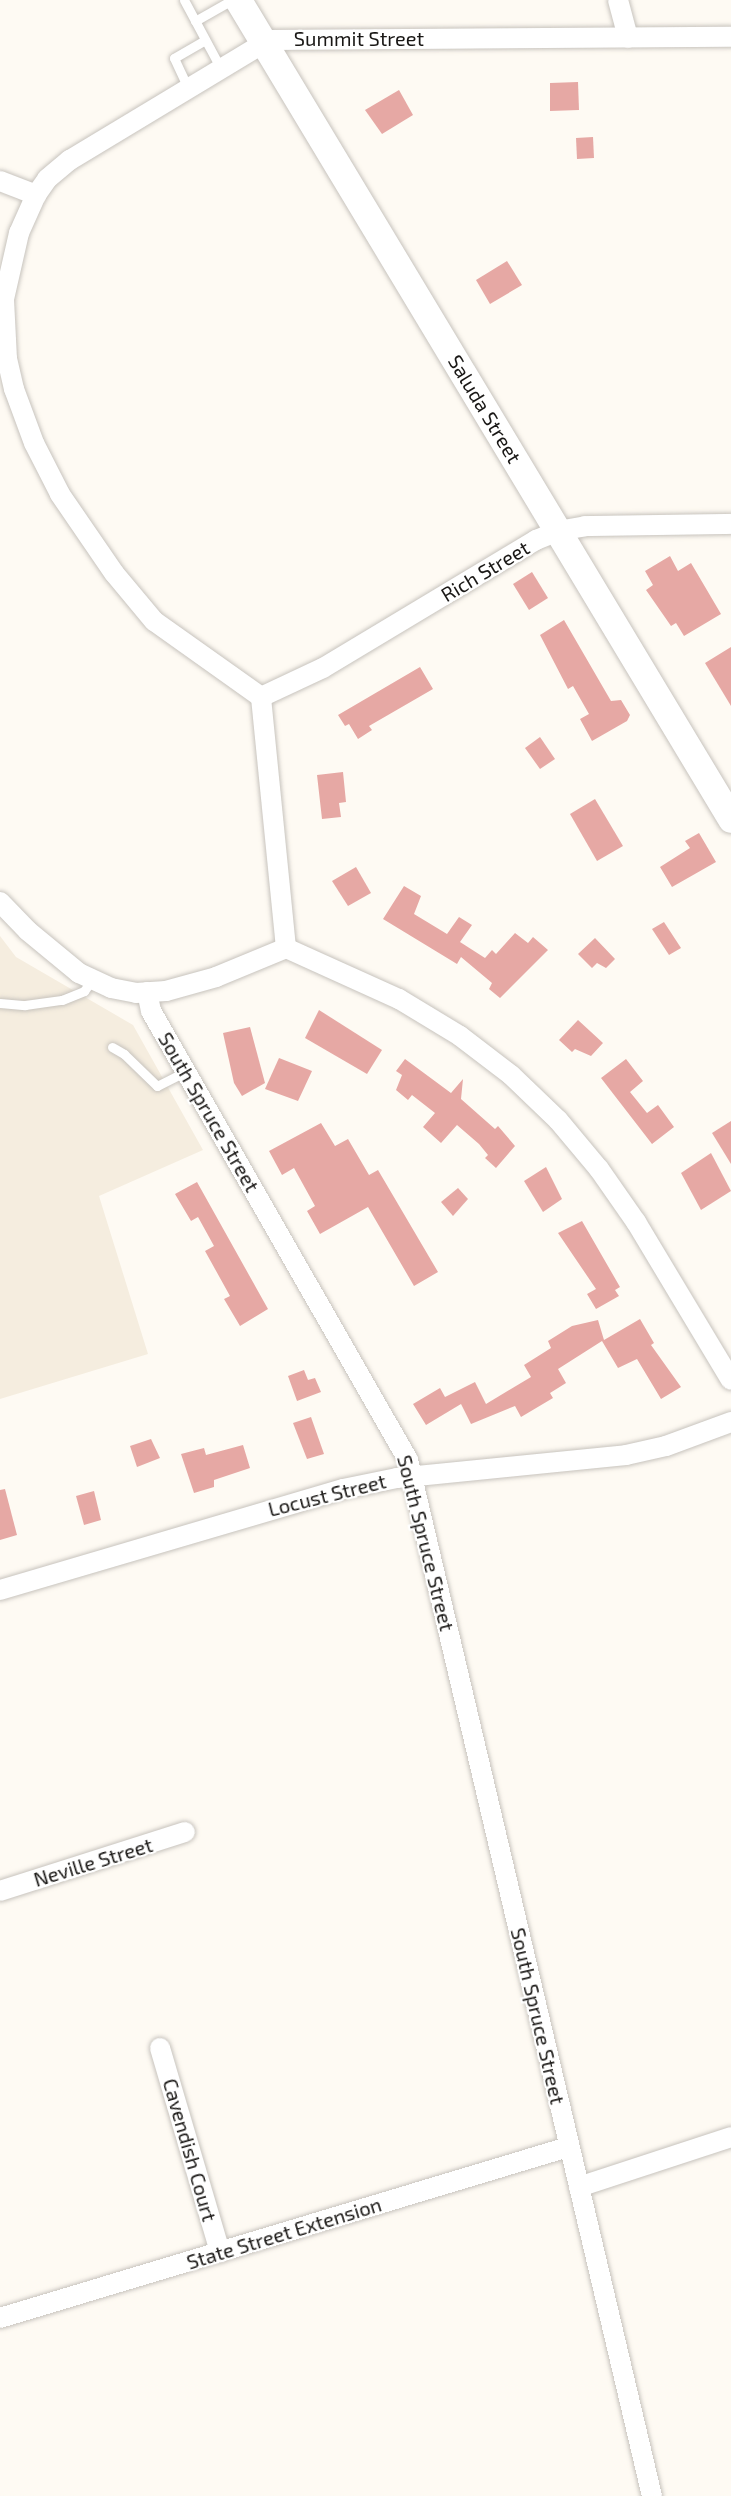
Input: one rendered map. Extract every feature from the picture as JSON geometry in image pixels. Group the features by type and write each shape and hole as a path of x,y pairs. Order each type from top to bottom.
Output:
{"main road":[{"name":"Saluda Street","path":"222,3 264,43 731,819"}],"street":[{"path":"618,0 628,38"},
{"name":"Summit Street","path":"261,697 154,621 114,573 60,494 34,443 12,379 4,327 10,269 19,233 46,179 70,159 264,43 298,37 731,37"},
{"path":"0,181 36,195"},
{"name":"Rich Street","path":"261,697 323,668 536,540 558,531 585,526 731,524"},
{"path":"261,697 286,948"},
{"path":"0,902 51,952 92,981 111,988 147,992 216,978 286,948 399,999 460,1036 511,1076 558,1120 599,1169 636,1222 731,1380"},
{"name":"South Spruce Street","path":"147,992 151,1011 392,1428 413,1477 579,2187"},
{"name":"Locust Street","path":"0,1590 300,1501 413,1477 626,1455 666,1446 731,1422"},
{"name":"Neville Street","path":"0,1891 185,1832"},
{"name":"Cavendish Court","path":"160,2048 220,2252"},
{"path":"652,2496 579,2187 731,2137"},
{"name":"State Street Extension","path":"0,2318 568,2147"}],"lane":[{"path":"184,0 220,69"},
{"path":"195,21 222,3 232,0"},
{"path":"188,88 174,58 205,40"},
{"path":"0,1003 25,1005 62,1000 84,991 92,981"},
{"path":"112,1047 124,1053 157,1086 185,1072"}],"shaded area":[{"path":"0,936 16,957 133,1025 203,1150 99,1196 148,1354 0,1399"}],"building":[{"path":"578,82 579,110 550,111 550,83"},
{"path":"399,90 413,115 382,134 365,110"},
{"path":"593,137 594,158 577,159 576,138"},
{"path":"507,261 522,285 490,304 476,280"},
{"path":"670,556 678,571 691,563 721,614 684,636 676,623 671,626 646,590 653,585 645,571"},
{"path":"532,572 548,598 529,610 513,584"},
{"path":"564,620 611,701 621,700 630,715 627,721 592,741 580,719 589,714 573,686 568,689 540,635"},
{"path":"731,647 731,706 705,663"},
{"path":"420,667 433,689 369,726 372,730 358,739 349,724 345,726 338,715"},
{"path":"540,737 555,759 540,769 525,748"},
{"path":"343,772 346,802 339,803 341,817 322,819 317,775"},
{"path":"595,799 623,846 597,861 570,814"},
{"path":"699,833 716,862 672,887 660,867 690,848 685,841"},
{"path":"356,867 371,893 348,906 332,881"},
{"path":"404,886 421,896 414,914 447,934 459,917 472,925 460,942 485,958 492,950 496,954 515,933 528,943 533,937 548,950 500,998 489,989 492,983 461,957 457,964 383,919"},
{"path":"664,922 681,948 669,955 652,929"},
{"path":"595,938 615,959 606,968 597,963 592,968 578,954"},
{"path":"319,1010 382,1050 367,1074 305,1038"},
{"path":"578,1020 603,1043 591,1056 575,1049 572,1052 559,1040"},
{"path":"250,1027 265,1083 242,1096 234,1083 223,1033"},
{"path":"279,1058 312,1071 298,1101 265,1089"},
{"path":"405,1059 451,1093 463,1079 461,1099 495,1129 498,1126 515,1146 496,1168 485,1158 488,1155 479,1144 457,1125 441,1143 423,1127 435,1113 412,1095 408,1100 396,1090 402,1075 396,1071"},
{"path":"626,1059 643,1081 630,1092 647,1113 658,1105 674,1127 652,1144 601,1078"},
{"path":"731,1121 731,1164 712,1133"},
{"path":"321,1123 335,1146 348,1139 369,1175 378,1170 438,1272 414,1286 368,1207 320,1234 307,1211 315,1206 294,1168 282,1175 269,1151"},
{"path":"711,1153 731,1191 701,1210 681,1173"},
{"path":"546,1167 562,1199 543,1212 524,1181"},
{"path":"197,1182 268,1309 240,1326 224,1299 230,1296 205,1251 214,1246 198,1217 191,1221 175,1194"},
{"path":"458,1188 468,1199 453,1216 441,1202"},
{"path":"582,1221 620,1287 615,1290 619,1296 596,1309 587,1294 596,1289 558,1233"},
{"path":"640,1319 654,1343 651,1345 681,1387 661,1399 637,1359 618,1368 602,1341 558,1369 566,1383 550,1393 553,1398 521,1417 515,1406 471,1424 461,1404 426,1425 413,1404 440,1388 445,1397 475,1382 486,1404 531,1377 524,1365 551,1348 548,1341 572,1326 598,1320 604,1340"},
{"path":"304,1370 308,1380 315,1378 321,1392 297,1401 288,1376"},
{"path":"311,1417 324,1454 307,1459 293,1423"},
{"path":"151,1439 160,1458 137,1467 130,1446"},
{"path":"243,1445 250,1468 214,1480 214,1487 194,1493 181,1454 204,1448 206,1455"},
{"path":"5,1489 17,1535 0,1540 0,1490"},
{"path":"94,1491 101,1520 84,1525 76,1496"}]}
